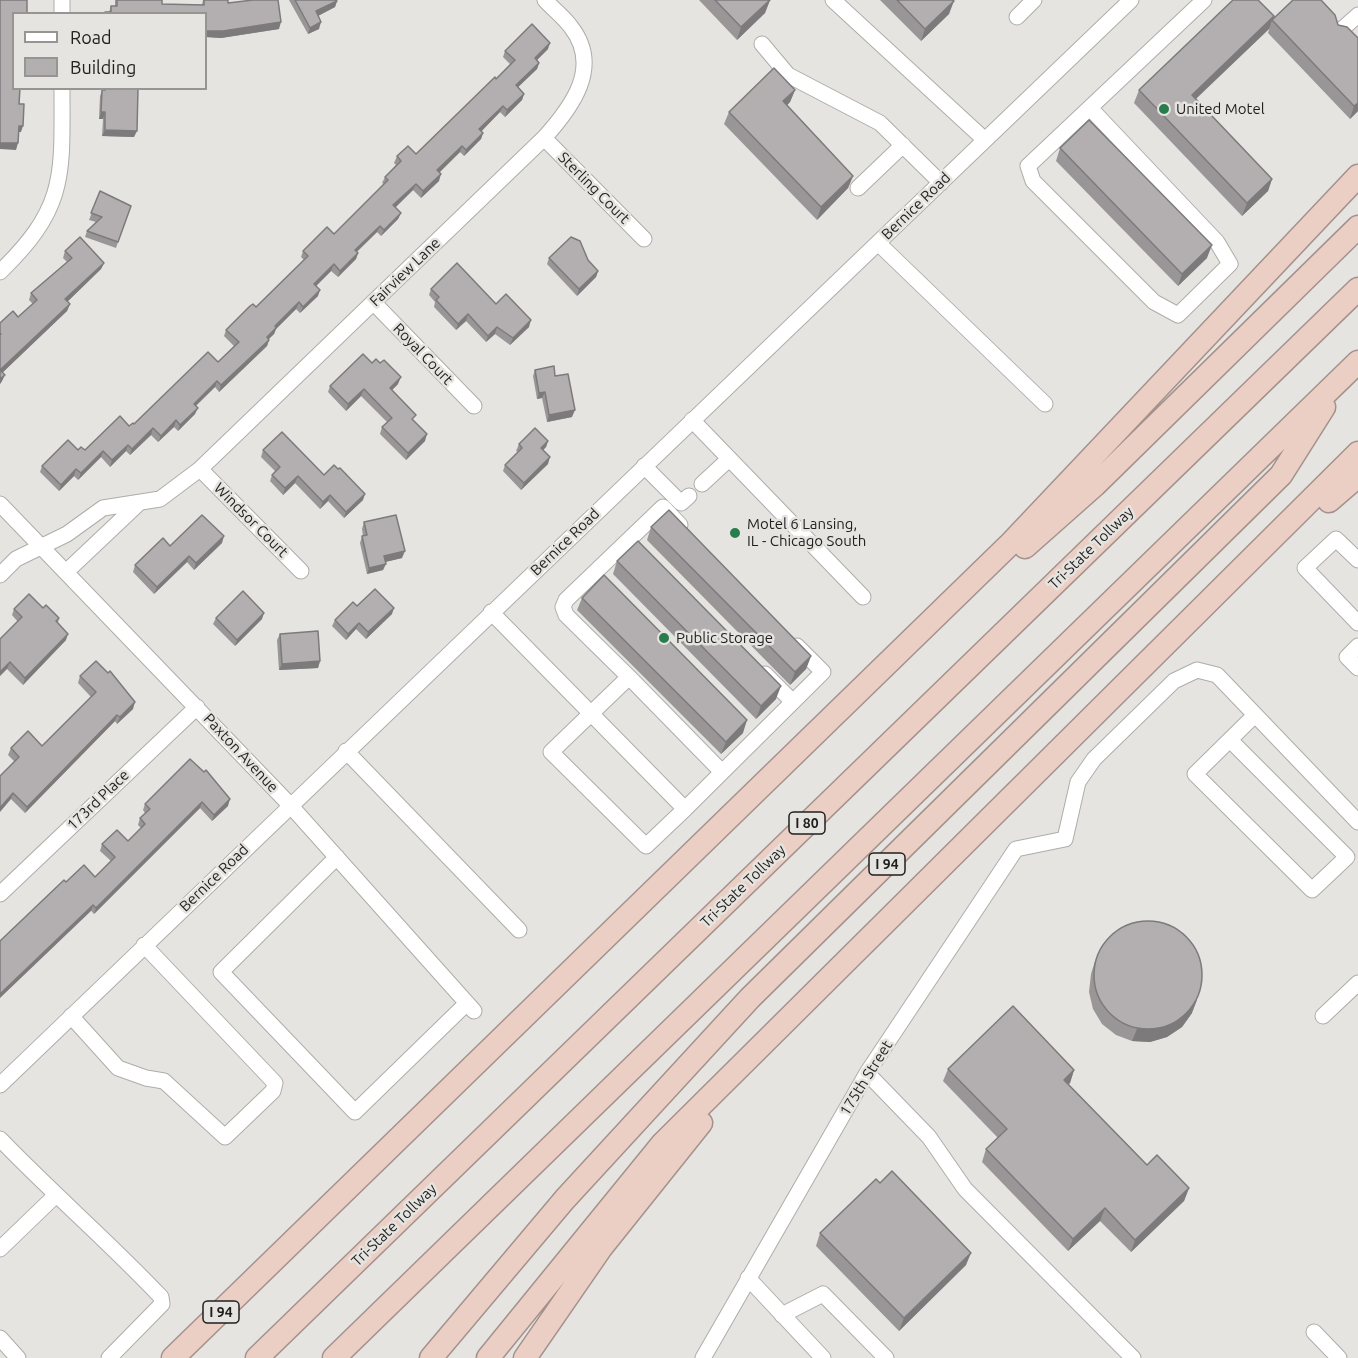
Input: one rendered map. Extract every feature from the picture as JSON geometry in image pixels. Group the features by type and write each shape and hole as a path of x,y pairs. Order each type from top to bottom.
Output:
{"highway":[{"name":"I 94","path":"173,1358 847,705 1078,473 1358,176"},
{"path":"847,705 1095,485 1358,227"},
{"name":"Tri-State Tollway","path":"256,1358 1358,289"},
{"name":"I 94","path":"431,1358 565,1199 750,998 1281,475 1351,368"},
{"path":"334,1358 1351,368"},
{"path":"488,1358 663,1143 804,1000 1358,453"},
{"path":"1253,556 1329,501 1358,476"},
{"path":"525,1358 601,1248 804,1000"},
{"path":"190,1358 268,1266"}],"street":[{"name":"Fairview Lane","path":"0,574 16,559 40,545 67,534 103,508 115,504 138,504 160,499 171,493 200,469 544,138 566,114 576,98 583,61 579,41 571,27 545,0"},
{"path":"833,0 985,140"},
{"path":"1017,17 1034,0"},
{"name":"Bernice Road","path":"0,1085 1131,0"},
{"path":"1090,108 1217,242 1230,264 1178,315 1154,302 1033,181 1029,166 1090,108 1204,0"},
{"path":"1354,0 1358,10"},
{"path":"1340,31 1358,15"},
{"path":"762,44 788,75 880,123 941,183"},
{"path":"0,272 39,230 57,192 62,171 62,90"},
{"name":"Sterling Court","path":"544,138 644,239"},
{"path":"858,188 903,145"},
{"path":"878,243 1045,404"},
{"name":"Royal Court","path":"373,302 474,406"},
{"path":"692,420 863,597"},
{"path":"702,484 729,459"},
{"path":"644,466 681,503 689,496"},
{"name":"Windsor Court","path":"200,469 301,571"},
{"name":"Paxton Avenue","path":"0,504 290,805 337,857 470,1007 355,1112 221,972 337,857"},
{"name":"Fairview Lane","path":"66,572 138,504"},
{"path":"695,540 663,507 635,542 600,575 566,600 563,607 566,615 722,771"},
{"path":"1358,560 1336,539 1305,568 1358,623"},
{"path":"491,612 685,809"},
{"path":"629,677 551,752 646,846 722,771 754,731 793,702 823,672 783,631"},
{"path":"1358,646 1347,657 1358,668"},
{"path":"752,661 793,702"},
{"name":"175th Street","path":"703,1358 867,1072 1016,849 1065,839 1078,782 1094,759 1174,681 1197,670 1217,675 1256,715"},
{"name":"173rd Place","path":"0,894 197,707"},
{"path":"1232,741 1347,857 1312,890 1195,774 1232,741 1256,715 1358,822"},
{"path":"346,751 519,930"},
{"path":"70,1016 118,1068 146,1078 164,1081 225,1137 273,1091 275,1083 144,945"},
{"path":"1323,1017 1358,983"},
{"path":"867,1072 929,1137 965,1189 1133,1358"},
{"path":"0,1139 56,1195 111,1245 160,1297 162,1304 109,1358"},
{"path":"0,1249 56,1195"},
{"path":"748,1278 818,1356"},
{"path":"782,1315 823,1294 886,1358"},
{"path":"1314,1332 1339,1358"},
{"path":"0,1338 18,1358"}],"building":[{"path":"0,0 27,0 27,12 12,12 12,90 20,90 19,104 24,104 23,126 19,126 18,143 0,143"},
{"path":"117,0 162,0 162,4 204,5 204,0 228,0 228,3 278,0 281,22 223,31 207,31 207,12 111,12 111,6 117,6"},
{"path":"295,0 337,1 316,11 321,22 310,28"},
{"path":"715,0 770,0 741,27"},
{"path":"897,0 952,0 954,1 925,29"},
{"path":"1233,0 1258,0 1274,16 1192,95 1272,179 1247,203 1139,90"},
{"path":"1293,0 1321,0 1335,15 1338,25 1347,27 1358,38 1358,103 1354,106 1272,20"},
{"path":"532,24 550,43 535,58 539,63 516,85 524,94 507,110 503,106 479,129 483,133 466,150 462,146 437,170 441,174 423,191 416,184 393,205 401,213 384,230 380,226 355,250 358,253 340,271 334,264 314,284 320,290 303,307 299,302 275,326 276,328 267,337 269,340 221,385 217,381 194,404 198,408 180,425 176,420 161,436 153,428 132,449 128,445 112,460 103,451 81,473 76,469 61,485 42,466 68,440 78,450 81,447 85,450 120,416 129,426 134,424 208,352 218,362 239,342 226,330 250,306 253,304 256,307 308,256 303,251 327,227 334,234 388,180 385,177 401,161 397,156 408,146 416,154 515,60 505,51"},
{"path":"774,68 795,90 783,101 853,176 821,207 729,112"},
{"path":"102,90 138,90 137,131 105,130 105,112 101,112"},
{"path":"1089,120 1212,245 1182,274 1060,148"},
{"path":"100,191 131,206 118,242 87,231 102,217 91,213"},
{"path":"80,237 104,263 65,299 70,304 0,370 0,323 13,311 18,317 37,300 31,293 72,258 65,251"},
{"path":"571,237 580,241 588,260 598,271 579,289 549,258"},
{"path":"457,263 496,304 506,294 531,320 513,338 497,327 488,336 468,314 458,324 436,300 439,297 431,289"},
{"path":"363,354 372,363 376,359 380,363 384,360 401,377 390,388 416,415 412,419 427,434 408,453 382,427 392,418 364,389 348,404 330,386"},
{"path":"554,366 555,376 568,374 575,410 549,415 545,392 539,393 535,370"},
{"path":"535,428 548,441 541,448 550,457 524,483 505,465 522,448 519,444"},
{"path":"282,432 324,475 334,465 340,468 365,494 346,512 330,495 323,502 298,476 285,488 272,475 280,467 263,450"},
{"path":"669,510 811,656 795,672 651,527"},
{"path":"202,515 224,536 196,563 189,556 157,587 135,565 163,538 170,546"},
{"path":"396,515 405,551 384,556 386,564 369,568 362,536 367,535 364,522"},
{"path":"638,541 781,686 761,706 617,561"},
{"path":"604,575 747,720 726,742 582,598"},
{"path":"375,589 394,608 368,632 359,623 348,634 335,620 353,602 357,606"},
{"path":"243,591 264,613 237,640 216,618"},
{"path":"29,594 43,608 46,605 59,618 56,621 68,634 25,678 10,662 0,672 0,639 22,617 14,609"},
{"path":"318,631 320,661 282,664 280,634"},
{"path":"96,661 108,673 110,671 135,702 120,717 117,715 27,807 13,793 0,808 0,776 19,757 11,748 28,731 42,746 96,692 80,676"},
{"path":"190,759 204,772 206,770 230,799 214,815 202,802 96,908 93,905 0,994 0,941 64,880 66,882 84,865 95,877 115,857 102,844 117,830 128,841 145,824 140,818 150,809 145,804"},
{"path":"1148,921 1169,925 1186,937 1198,954 1202,975 1198,996 1186,1013 1169,1025 1148,1029 1127,1025 1110,1013 1098,996 1094,975 1098,954 1110,937 1127,925"},
{"path":"1013,1006 1074,1070 1064,1080 1147,1165 1157,1155 1189,1188 1135,1240 1105,1208 1073,1239 986,1149 1007,1129 948,1069"},
{"path":"892,1171 971,1253 904,1318 820,1233 876,1179 880,1183"}],"place":[{"name":"United Motel","path":"1164,109"},
{"name":"Motel 6 Lansing, IL - Chicago South","path":"735,533"},
{"name":"Public Storage","path":"664,638"}]}
